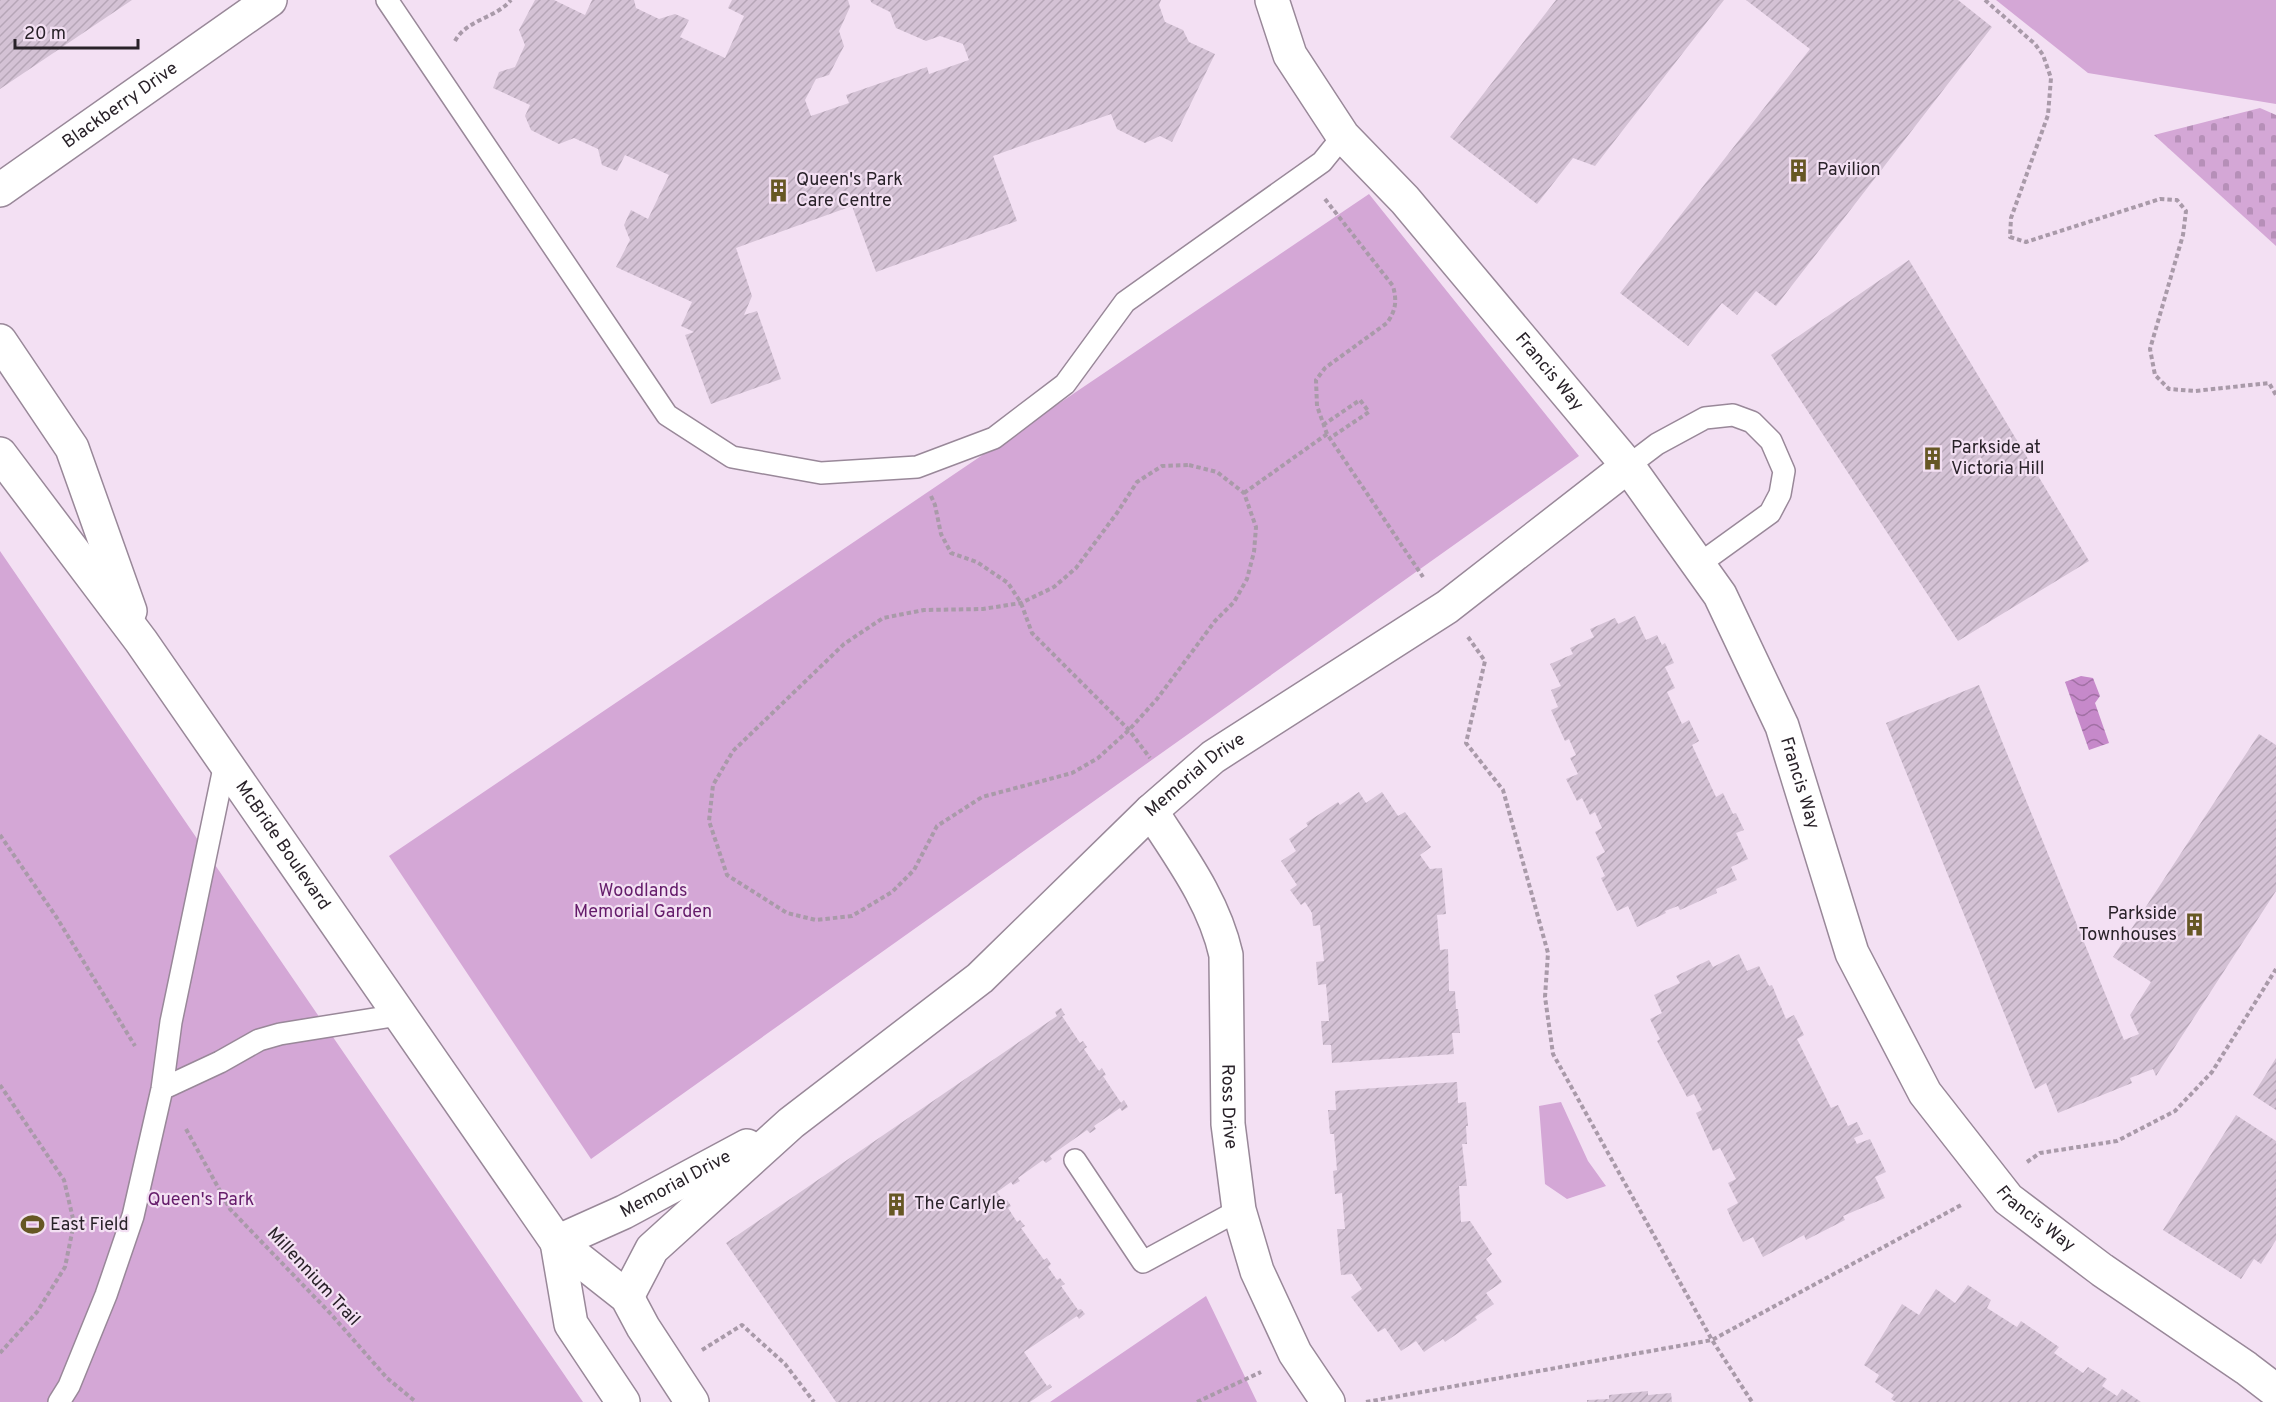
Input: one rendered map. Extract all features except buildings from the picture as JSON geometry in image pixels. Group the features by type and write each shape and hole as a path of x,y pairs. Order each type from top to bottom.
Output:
{"street":[{"name":"Blackberry Drive","path":"0,190 270,0"},
{"path":"1272,0 1290,55 1343,136"},
{"name":"Francis Way","path":"1343,136 1405,200 1628,466 1720,595 1782,726 1852,953 1925,1093 2008,1199 2102,1270 2276,1391"},
{"path":"0,341 72,448 141,641"},
{"name":"McBride Boulevard","path":"0,454 141,641 557,1242 627,1297 692,1402"},
{"name":"Memorial Drive","path":"627,1297 652,1249 791,1123 980,978 1150,811 1213,757 1447,607 1628,466"},
{"name":"Ross Drive","path":"1150,811 1206,897 1221,930 1226,955 1228,1124 1239,1210 1257,1271 1295,1353 1328,1402"},
{"name":"Memorial Drive","path":"557,1242 624,1212 791,1123"},
{"name":"McBride Boulevard","path":"557,1242 571,1324 622,1402"}],"lane":[{"path":"387,0 667,415 732,457 821,473 917,467 994,438 1065,384 1125,302 1322,162 1343,136"},
{"path":"1628,466 1657,444 1705,418 1733,415 1752,422 1771,441 1784,471 1780,494 1770,513 1698,565"},
{"path":"58,1402 69,1386 106,1295 133,1216 162,1089 171,1022 225,763"},
{"path":"162,1089 220,1062 259,1040 280,1034 399,1015"},
{"path":"1075,1161 1143,1262 1239,1210"}],"path":[{"path":"434,70 455,54 455,39 465,28 484,19 511,0"},
{"path":"1985,0 2035,44 2043,55 2051,78 2048,115 2011,218 2010,237 2026,242 2160,199 2177,200 2186,211 2183,235 2150,349 2155,375 2169,389 2195,391 2268,383 2276,395"},
{"path":"1319,192 1393,286 1397,300 1394,313 1387,323 1325,368 1317,380 1317,406 1329,436 1423,577"},
{"path":"1244,493 1369,412 1360,400 1323,425"},
{"path":"1189,465 1217,472 1244,493 1256,527 1254,552 1247,579 1234,602 1215,621 1177,674 1129,730 1098,758 1072,773 982,797 937,826 914,870 892,892 852,916 816,920 787,913 727,875 709,821 713,785 733,751 844,644 883,618 924,610 983,609 1021,603 1054,587 1076,568 1137,482 1162,466 1189,465"},
{"path":"927,488 935,505 941,534 951,553 977,562 1008,583 1021,603 1032,633 1129,730 1150,758"},
{"path":"1464,631 1485,661 1466,743 1503,790 1548,952 1545,997 1553,1054 1712,1341 1752,1402"},
{"path":"0,835 57,918 137,1050"},
{"path":"1365,1402 1712,1341 1997,1184 2040,1153 2117,1141 2175,1111 2212,1072 2276,969"},
{"path":"0,1085 64,1180 74,1222 65,1267 36,1312 0,1353"},
{"name":"Millennium Trail","path":"186,1129 230,1209 329,1312 387,1378 416,1402"},
{"path":"671,1370 742,1325 785,1364 814,1402"},
{"path":"1197,1402 1263,1371"}],"green space":[{"path":"1996,0 2276,0 2276,104 2088,73"},
{"path":"2260,108 2276,115 2276,246 2154,135"},
{"name":"Woodlands Memorial Garden","path":"1369,194 1579,456 591,1159 389,856"},
{"name":"Queen's Park","path":"0,551 583,1402 0,1402"},
{"path":"1561,1102 1588,1161 1606,1186 1567,1199 1545,1184 1539,1106"},
{"path":"1206,1296 1257,1402 1050,1402"}],"water":[{"path":"2081,676 2093,678 2100,696 2095,703 2109,743 2089,750 2065,682"}],"place":[{"name":"Pavilion","path":"1799,170"},
{"name":"Queen's Park Care Centre","path":"778,190"},
{"name":"Parkside at Victoria Hill","path":"1933,458"},
{"name":"Parkside Townhouses","path":"2195,924"},
{"name":"The Carlyle","path":"896,1204"},
{"name":"East Field","path":"32,1225"}]}
